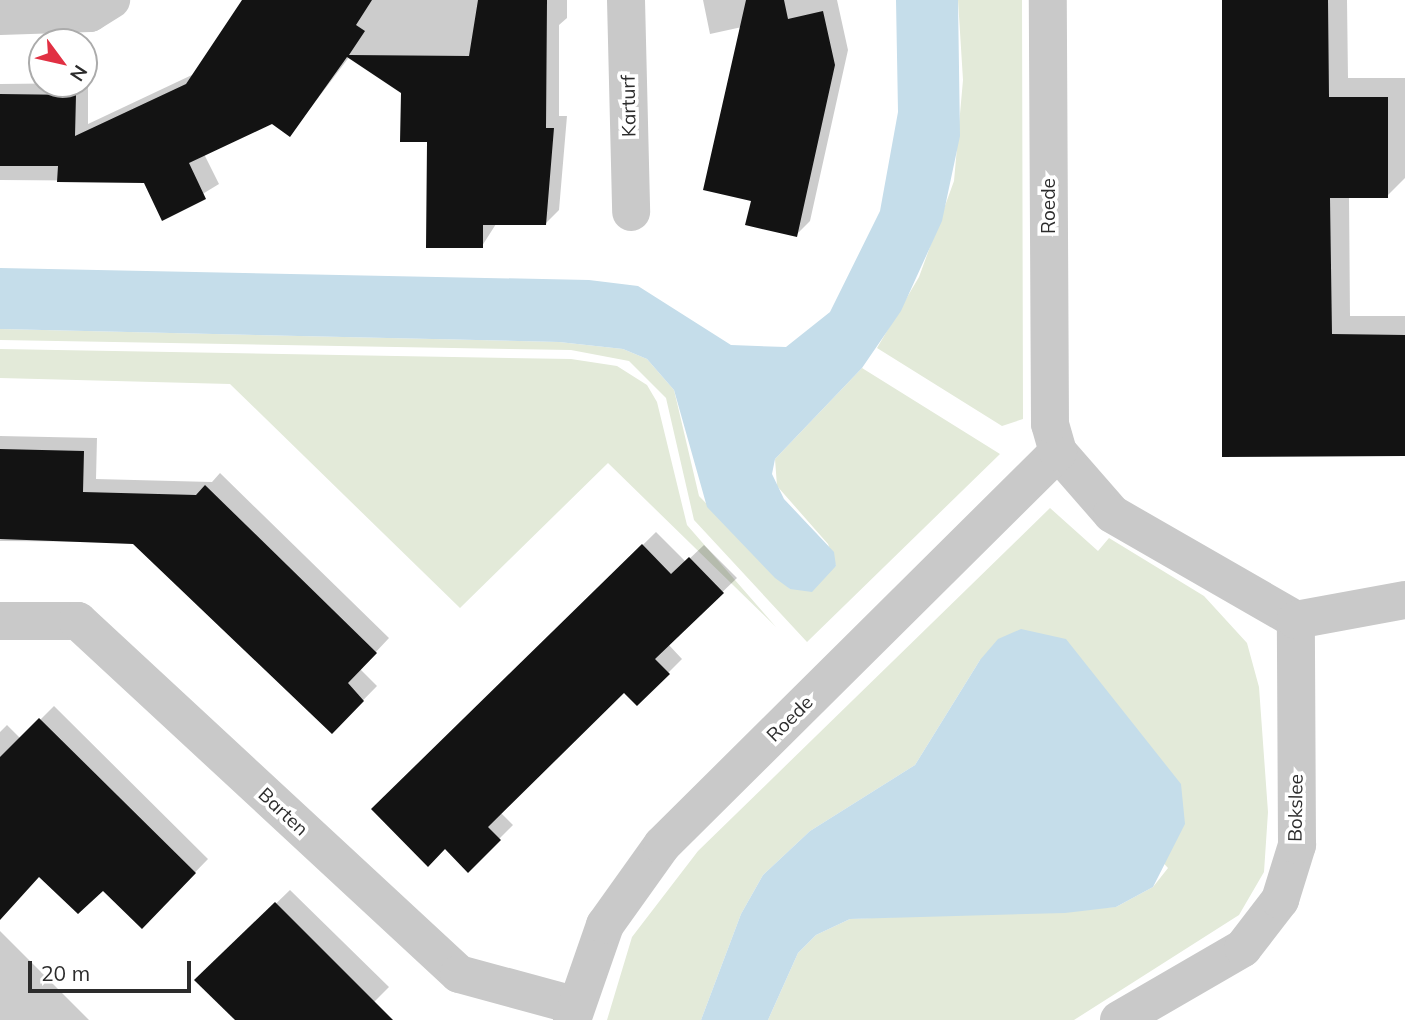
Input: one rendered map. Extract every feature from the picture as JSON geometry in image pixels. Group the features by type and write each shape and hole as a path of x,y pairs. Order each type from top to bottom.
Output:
{"street":[{"path":"0,16 90,13 111,0"},
{"name":"Karturf","path":"626,0 631,212"},
{"name":"Roede","path":"1048,0 1049,424 1058,452 1112,514 1296,620"},
{"name":"Roede","path":"572,1013 605,925 662,845 1058,452"},
{"path":"1296,620 1405,600"},
{"name":"Bokslee","path":"1119,1020 1242,948 1280,900 1297,845 1296,620"},
{"name":"Barten","path":"0,621 78,621 459,974 572,1013"}],"green space":[{"path":"958,0 1022,0 1023,419 1002,426 877,348 919,277 954,181 963,80"},
{"path":"0,329 559,342 623,349 647,359 674,390 699,496 790,589 836,566 828,544 777,486 775,459 862,368 1000,454 807,642 694,520 666,398 629,361 571,350 0,340"},
{"path":"0,349 571,359 617,366 647,385 657,402 687,525 776,627 608,463 460,608 230,384 0,378"},
{"path":"1050,508 1098,551 1109,538 1204,596 1247,643 1259,687 1268,812 1264,872 1239,915 1074,1020 768,1020 798,953 816,935 850,919 1116,907 1153,887 1168,868 980,660 915,765 810,831 763,875 741,914 701,1020 607,1020 632,937 698,851"}],"water":[{"path":"896,0 958,0 960,136 942,221 901,311 862,368 775,459 772,474 784,499 834,552 836,566 812,592 790,589 775,578 707,507 674,390 647,359 623,349 559,342 0,329 0,268 589,280 638,286 731,345 786,347 830,312 880,211 898,112"},
{"path":"1021,629 1066,639 1181,784 1185,824 1153,887 1116,907 1065,913 850,919 816,935 798,953 768,1020 701,1020 741,914 763,875 810,831 915,765 980,660 998,639"}],"building":[{"path":"242,0 372,0 356,25 365,31 349,55 469,56 478,0 547,0 546,128 554,128 546,225 483,225 483,248 426,248 427,142 400,142 401,93 347,57 290,137 272,124 189,163 206,199 162,221 144,183 57,182 58,166 0,166 0,94 28,94 28,98 76,98 75,136 186,84"},
{"path":"746,0 784,0 788,19 823,11 835,65 797,237 745,225 751,201 703,190"},
{"path":"1222,0 1328,0 1329,97 1388,97 1388,198 1330,198 1332,334 1405,335 1405,456 1222,457"},
{"path":"0,449 84,451 83,492 196,495 205,485 377,653 348,683 364,701 332,734 133,544 0,539"},
{"path":"642,544 671,574 689,557 724,593 655,659 670,674 637,706 624,693 488,827 501,840 468,873 445,849 428,867 371,809"},
{"path":"39,718 196,873 142,929 103,891 78,914 39,877 0,920 0,757"},
{"path":"275,902 393,1020 235,1020 194,980"}]}
